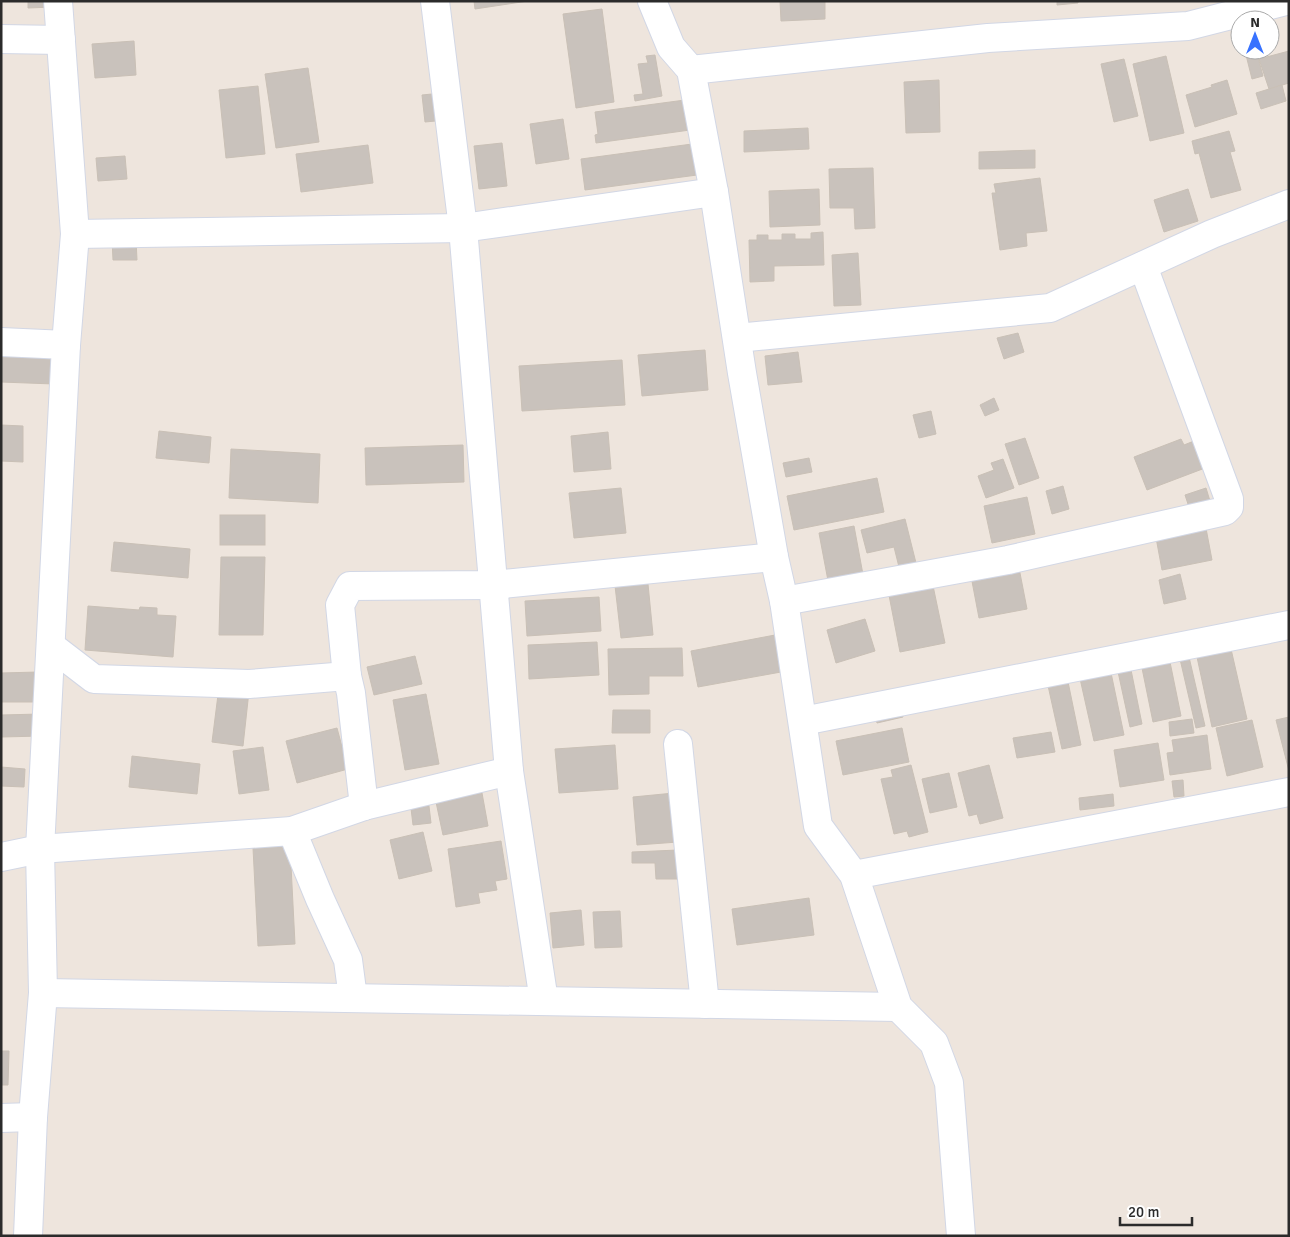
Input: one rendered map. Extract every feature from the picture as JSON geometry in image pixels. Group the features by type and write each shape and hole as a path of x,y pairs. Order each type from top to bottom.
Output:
{"street":[{"path":"28,1236 33,1117 44,993 40,849 66,345 76,234 58,1"},
{"path":"435,1 463,228 509,771 544,1001"},
{"path":"652,1 671,47 691,70 714,192 774,558 784,601 818,826 854,876 898,1007 934,1043 949,1083 961,1236"},
{"path":"691,70 988,38 1188,26 1286,1"},
{"path":"1,39 61,40"},
{"path":"76,234 463,228 714,192"},
{"path":"737,338 1050,308 1212,234 1289,204"},
{"path":"784,601 1008,560 1225,511 1230,507 1230,498 1143,266"},
{"path":"1,342 66,345"},
{"path":"364,806 340,605 350,586 493,585 774,558"},
{"path":"803,721 1289,625"},
{"path":"50,646 94,679 249,684 347,676"},
{"path":"678,744 705,1004"},
{"path":"1,857 40,849 292,831 364,806 509,771"},
{"path":"854,876 1289,792"},
{"path":"292,831 348,960 353,998"},
{"path":"44,993 898,1007"},
{"path":"1,1118 33,1117"}],"building":[{"path":"28,1 53,1 53,7 28,8"},
{"path":"474,1 528,1 475,9"},
{"path":"780,1 825,1 825,19 781,21"},
{"path":"1057,1 1078,1 1078,3 1057,5"},
{"path":"602,9 614,102 576,108 563,14"},
{"path":"134,41 136,75 95,78 92,44"},
{"path":"1289,51 1289,83 1269,89 1259,60 1280,60 1280,53"},
{"path":"655,55 662,96 635,101 634,95 643,94 638,64 648,63 646,56"},
{"path":"1166,56 1184,133 1150,141 1133,64"},
{"path":"1124,59 1138,116 1114,122 1101,64"},
{"path":"1247,60 1259,60 1263,76 1252,79"},
{"path":"308,68 319,142 276,148 265,74"},
{"path":"939,80 940,132 906,133 904,82"},
{"path":"1227,80 1237,114 1195,127 1186,95"},
{"path":"1282,85 1286,101 1261,109 1256,93"},
{"path":"258,86 265,154 226,158 219,90"},
{"path":"442,93 446,120 425,122 422,95"},
{"path":"685,100 690,130 596,143 595,135 598,134 595,112"},
{"path":"563,119 569,159 536,164 530,124"},
{"path":"808,128 809,149 744,152 744,131"},
{"path":"1229,131 1235,151 1230,152 1241,190 1211,198 1199,153 1195,154 1192,141"},
{"path":"502,143 507,186 479,189 474,146"},
{"path":"692,144 697,175 585,190 581,159"},
{"path":"368,145 373,183 301,192 296,154"},
{"path":"1035,150 1035,168 979,169 979,152"},
{"path":"125,156 127,179 98,181 96,158"},
{"path":"873,168 875,228 855,229 854,208 830,208 829,169"},
{"path":"1040,178 1047,231 1026,233 1027,246 1000,250 992,193 996,193 994,184"},
{"path":"819,189 820,225 770,227 769,191"},
{"path":"1188,189 1198,221 1164,232 1154,200"},
{"path":"823,232 824,265 774,266 774,281 750,282 749,240 757,240 757,235 768,235 768,240 782,240 782,234 795,234 795,239 811,239 811,233"},
{"path":"112,239 136,239 137,260 113,260"},
{"path":"858,253 861,305 834,306 832,255"},
{"path":"1018,333 1024,352 1004,359 997,338"},
{"path":"1,350 55,351 54,384 1,382"},
{"path":"705,350 708,390 642,396 638,355"},
{"path":"798,352 802,382 768,385 765,356"},
{"path":"622,360 625,405 522,411 519,366"},
{"path":"994,398 999,410 985,416 980,405"},
{"path":"931,411 936,434 919,438 913,415"},
{"path":"1,425 23,426 23,462 1,461"},
{"path":"159,431 211,437 209,463 156,458"},
{"path":"608,432 611,469 574,472 571,436"},
{"path":"1025,438 1039,478 1019,485 1005,444"},
{"path":"1181,439 1184,445 1194,441 1205,468 1147,490 1134,457"},
{"path":"463,445 464,482 366,485 365,448"},
{"path":"231,449 320,454 318,503 229,498"},
{"path":"809,458 812,472 786,477 783,463"},
{"path":"1003,459 1014,488 986,498 978,476 994,470 991,463"},
{"path":"877,478 884,512 794,530 787,496"},
{"path":"1063,486 1069,509 1052,514 1046,491"},
{"path":"621,488 626,533 574,538 569,493"},
{"path":"1206,488 1210,501 1189,507 1185,495"},
{"path":"1027,497 1035,534 992,543 984,506"},
{"path":"220,515 265,515 265,545 220,545"},
{"path":"905,519 917,567 900,571 894,547 867,553 861,530"},
{"path":"1205,523 1212,560 1162,570 1155,532"},
{"path":"854,526 864,580 829,586 819,533"},
{"path":"114,542 190,549 188,578 111,571"},
{"path":"221,557 265,557 263,635 219,635"},
{"path":"1019,568 1027,609 979,618 971,576"},
{"path":"647,574 653,635 621,638 614,577"},
{"path":"1180,574 1186,599 1164,604 1159,580"},
{"path":"932,581 945,643 900,652 888,590"},
{"path":"599,597 601,631 527,636 525,601"},
{"path":"88,606 139,610 140,607 157,608 157,615 176,616 173,657 85,650"},
{"path":"865,619 875,651 836,663 827,630"},
{"path":"775,635 781,672 698,687 691,651"},
{"path":"597,642 599,675 529,679 528,645"},
{"path":"682,648 683,676 649,676 649,694 609,695 608,649"},
{"path":"1231,649 1247,719 1212,727 1197,657"},
{"path":"415,656 422,684 374,695 367,667"},
{"path":"1189,657 1205,726 1196,728 1180,659"},
{"path":"1170,662 1181,716 1153,722 1142,668"},
{"path":"1130,665 1142,724 1130,727 1117,667"},
{"path":"1110,668 1124,735 1094,741 1079,674"},
{"path":"38,672 38,702 1,702 1,673"},
{"path":"1067,677 1081,745 1062,749 1047,681"},
{"path":"219,687 249,691 243,746 212,742"},
{"path":"426,694 439,764 405,770 393,700"},
{"path":"900,704 903,717 877,723 874,710"},
{"path":"613,710 650,710 650,733 612,733"},
{"path":"40,714 41,736 1,737 1,715"},
{"path":"1289,717 1289,771 1276,720"},
{"path":"1192,719 1194,733 1170,736 1169,722"},
{"path":"1252,720 1263,767 1227,776 1216,728"},
{"path":"337,728 348,769 297,783 286,741"},
{"path":"902,728 909,762 843,775 836,741"},
{"path":"1051,732 1055,752 1017,758 1013,738"},
{"path":"1207,735 1211,769 1170,775 1167,753 1174,752 1172,740"},
{"path":"1158,743 1164,780 1120,787 1114,750"},
{"path":"615,745 618,789 559,793 555,749"},
{"path":"263,747 269,790 239,794 233,751"},
{"path":"132,756 200,764 197,794 129,787"},
{"path":"911,765 928,832 909,837 907,831 894,834 881,779 893,777 891,770"},
{"path":"989,765 1003,818 980,824 977,814 969,816 958,773"},
{"path":"1,767 25,769 24,787 1,786"},
{"path":"949,773 957,807 930,813 922,779"},
{"path":"1183,780 1184,796 1174,797 1172,781"},
{"path":"482,793 488,826 443,835 436,802"},
{"path":"674,793 678,842 637,845 633,797"},
{"path":"1113,794 1114,806 1080,810 1079,798"},
{"path":"428,798 431,823 413,825 410,800"},
{"path":"423,832 432,871 399,879 390,840"},
{"path":"501,841 507,879 495,881 497,890 478,893 480,903 456,907 448,849"},
{"path":"290,846 295,944 258,946 253,848"},
{"path":"678,850 679,879 656,879 655,863 632,863 632,852"},
{"path":"809,898 814,935 737,945 732,909"},
{"path":"581,910 584,945 553,948 550,913"},
{"path":"620,911 622,947 595,948 593,912"},
{"path":"1,1051 9,1051 8,1085 1,1085"}]}
